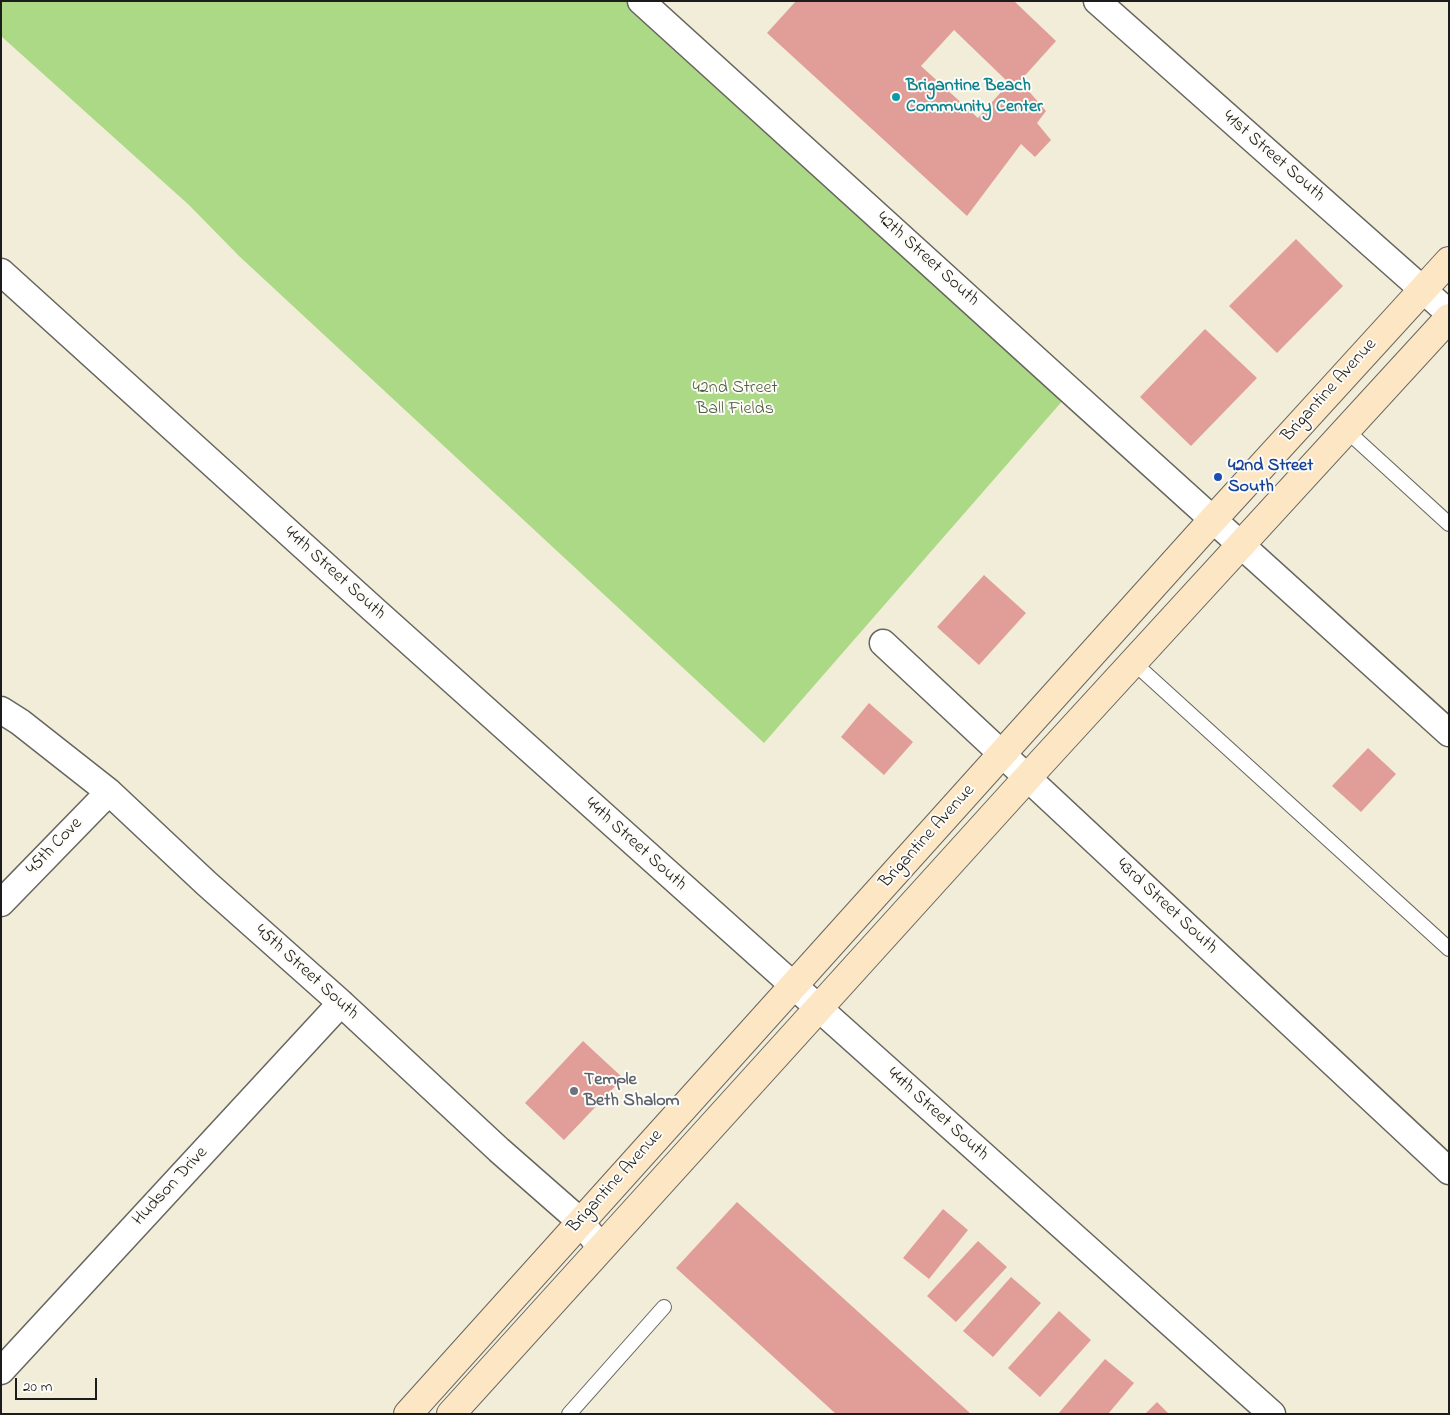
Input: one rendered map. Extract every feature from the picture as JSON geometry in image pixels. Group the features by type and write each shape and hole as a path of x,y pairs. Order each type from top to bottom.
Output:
{"main road":[{"name":"Brigantine Avenue","path":"408,1414 1449,260"},
{"name":"Brigantine Avenue","path":"451,1414 1028,777 1449,318"}],"street":[{"name":"42th Street South","path":"640,1 1009,334 1212,521"},
{"name":"41st Street South","path":"1097,1 1449,313"},
{"name":"44th Street South","path":"1,272 366,603 1272,1414"},
{"path":"1212,521 1449,733"},
{"name":"43rd Street South","path":"883,643 1449,1171"},
{"name":"45th Street South","path":"1,710 20,722 109,792 206,883 341,1003 499,1150 580,1222 601,1248"},
{"name":"45th Cove","path":"1,903 109,792"},
{"name":"Hudson Drive","path":"1,1371 341,1003"}],"lane":[{"path":"1346,430 1449,524"},
{"path":"1133,662 1449,949"},
{"path":"569,1414 664,1307"}],"green space":[{"name":"42nd Street Ball Fields","path":"1,1 641,1 1071,391 764,743 239,256 189,205 1,36"}],"building":[{"name":"Brigantine Beach Community Center","path":"796,1 1014,1 1056,41 1020,81 1046,111 1037,123 1051,140 1035,157 1021,144 967,216 767,33","holes":["954,30 1009,83 978,118 921,66"]},
{"path":"1296,239 1343,286 1277,353 1229,306"},
{"path":"1205,329 1257,378 1191,446 1140,397"},
{"path":"984,575 1026,613 979,665 937,627"},
{"path":"869,703 913,742 884,775 841,737"},
{"path":"1368,748 1396,774 1361,812 1332,786"},
{"name":"Temple Beth Shalom","path":"583,1041 623,1078 564,1140 525,1103"},
{"path":"737,1202 971,1414 836,1414 676,1268"},
{"path":"943,1209 968,1230 929,1279 903,1258"},
{"path":"978,1241 1007,1267 956,1322 927,1296"},
{"path":"1011,1277 1041,1303 993,1357 963,1331"},
{"path":"1059,1311 1091,1340 1040,1397 1008,1368"},
{"path":"1105,1359 1134,1383 1108,1414 1058,1414"},
{"path":"1157,1402 1169,1414 1145,1414"}],"place":[{"name":"Brigantine Beach Community Center","path":"896,97"},
{"name":"42nd Street South","path":"1218,477"},
{"name":"Temple Beth Shalom","path":"574,1091"}]}
